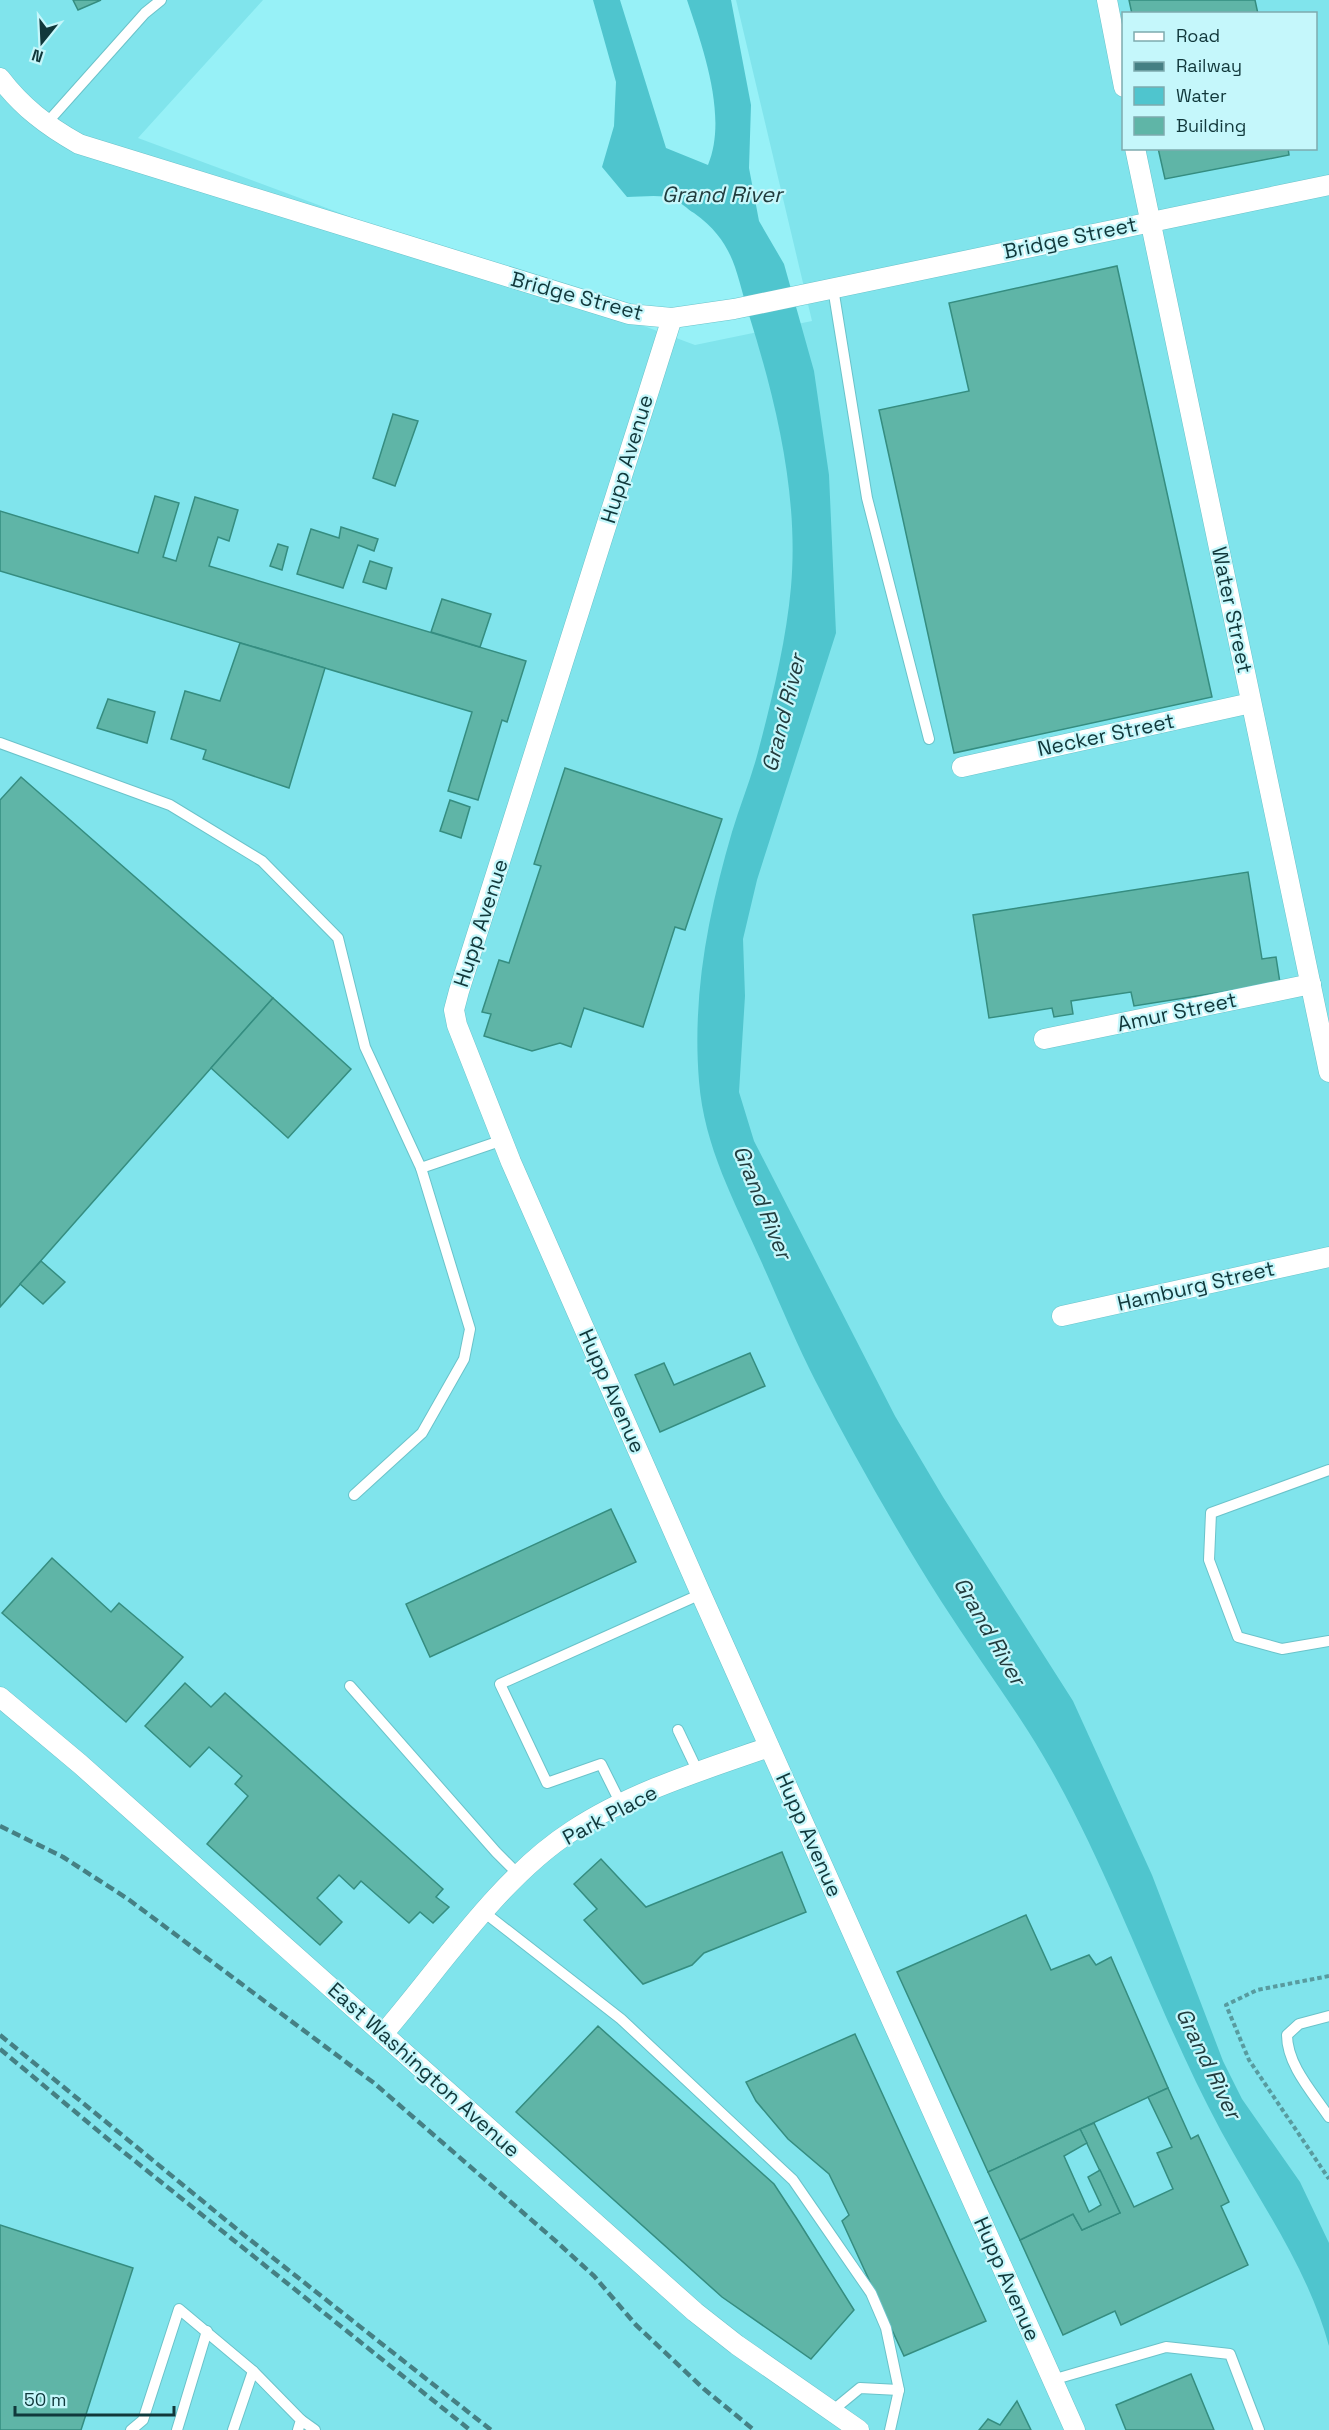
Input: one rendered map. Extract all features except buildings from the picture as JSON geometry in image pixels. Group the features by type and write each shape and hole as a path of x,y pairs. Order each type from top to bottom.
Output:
{"street":[{"path":"1107,0 1122,77"},
{"name":"Bridge Street","path":"0,78 15,97 45,125 79,144 380,239 629,314 672,318 734,309 1329,185"},
{"name":"Water Street","path":"1136,150 1149,221 1329,1072"},
{"name":"Hupp Avenue","path":"672,318 454,1010 462,1040 503,1140 701,1594 1075,2430"},
{"name":"Necker Street","path":"962,767 1251,703"},
{"name":"Amur Street","path":"1044,1039 1311,984"},
{"name":"Hamburg Street","path":"1062,1316 1329,1257"},
{"name":"East Washington Avenue","path":"0,1697 80,1764 695,2312 737,2345 859,2430"},
{"name":"Park Place","path":"383,2034 519,1874 572,1831 621,1804 698,1772 769,1747"}],"lane":[{"path":"45,125 145,13 161,0"},
{"path":"824,290 867,498 929,739"},
{"path":"0,743 170,805 262,861 338,938 365,1047 421,1168 470,1329 464,1359 422,1432 354,1496"},
{"path":"421,1168 503,1140"},
{"path":"1329,1470 1211,1513 1209,1560 1238,1637 1282,1649 1329,1641"},
{"path":"621,1804 601,1764 547,1783 500,1684 701,1594"},
{"path":"350,1686 496,1852 519,1874"},
{"path":"678,1730 698,1772"},
{"path":"485,1913 621,2019 794,2180 871,2293 886,2328 899,2390 890,2430"},
{"path":"1329,2016 1299,2024 1287,2035 1287,2047 1292,2060 1329,2117"},
{"path":"131,2430 143,2420 179,2309 253,2371 300,2425 315,2430"},
{"path":"177,2430 207,2331"},
{"path":"1052,2380 1166,2346 1230,2354 1259,2430"},
{"path":"234,2430 253,2371"},
{"path":"832,2411 860,2388 899,2390"}],"shaded area":[{"path":"0,0 263,0 138,138 695,345 812,321 736,0 1329,0 1329,2430 0,2430"}],"water":[{"name":"Grand River","path":"593,0 620,0 666,148 708,165 715,126 714,104 706,61 687,0 731,0 751,105 749,168 759,221 784,264 814,371 829,475 836,633 757,880 743,939 745,996 739,1092 754,1141 895,1416 943,1497 1073,1701 1152,1875 1223,2061 1242,2099 1300,2182 1329,2243 1329,2346 1309,2289 1296,2262 1221,2131 1196,2082 1106,1879 1056,1779 1028,1731 924,1574 816,1382 731,1196 707,1129 699,1081 697,1049 704,955 723,863 758,752 782,649 791,587 792,518 776,415 732,258 718,235 708,224 677,201 669,197 627,197 602,167 614,126 616,82"}],"railway":[{"path":"0,1826 63,1857 128,1899 374,2083 558,2243 594,2276 636,2325 704,2389 754,2430"},
{"path":"0,2035 244,2235 491,2430"},
{"path":"0,2049 115,2145 470,2430"}]}
